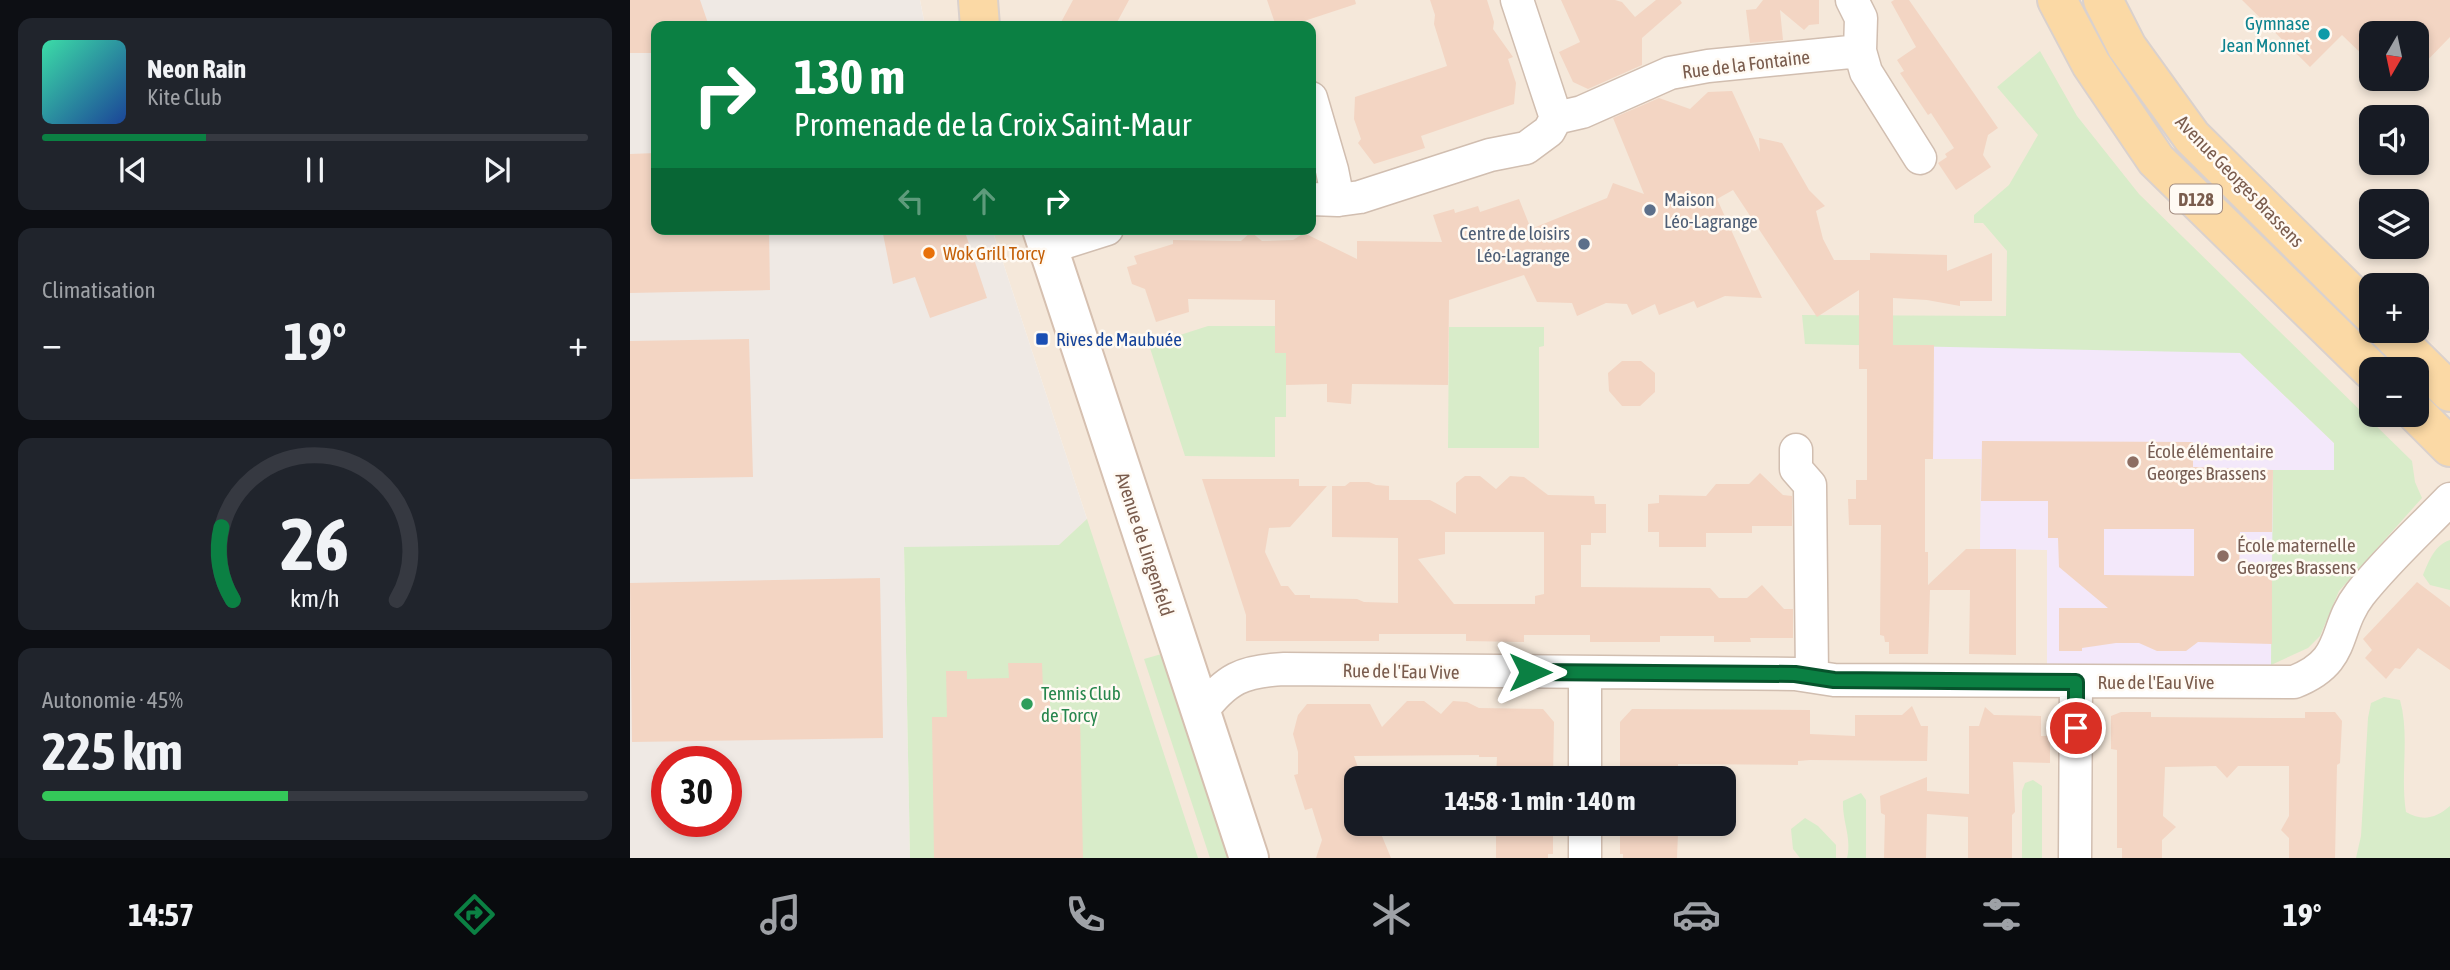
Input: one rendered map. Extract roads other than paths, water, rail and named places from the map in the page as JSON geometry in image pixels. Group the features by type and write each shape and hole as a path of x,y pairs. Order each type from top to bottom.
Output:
{"main road":[{"path":"978,0 980,21"},
{"name":"D128","path":"2057,0 2091,64 2156,160 2359,358"},
{"name":"Avenue Georges Brassens","path":"2103,0 2127,47 2192,137 2359,302"},
{"path":"2400,343 2450,392"},
{"path":"2429,426 2450,447"}],"street":[{"path":"971,0 978,21"},
{"path":"1316,114 1332,170 1324,200 1360,197 1490,155 1526,148 1549,131 1556,118 1517,0"},
{"path":"1852,0 1861,18 1860,51 1866,72 1920,158"},
{"name":"Rue de la Fontaine","path":"1556,118 1582,112 1670,73 1708,65 1860,51"},
{"path":"1044,239 1069,235"},
{"name":"Avenue de Lingenfeld","path":"1044,239 1249,858"},
{"path":"1796,450 1796,469 1810,485 1812,676"},
{"name":"Rue de l'Eau Vive","path":"1201,712 1221,688 1235,678 1264,670 1795,674 1834,680 2294,682 2325,664 2334,653 2359,595 2450,499"},
{"path":"1585,673 1585,766"},
{"path":"2075,858 2076,682"},
{"path":"1585,836 1585,858"}],"place":[{"name":"Gymnase Jean Monnet","path":"2324,34"},
{"name":"Maison Léo-Lagrange","path":"1650,210"},
{"name":"Centre de loisirs Léo-Lagrange","path":"1584,244"},
{"name":"Wok Grill Torcy","path":"929,253"},
{"name":"Rives de Maubuée","path":"1042,339"},
{"name":"École élémentaire Georges Brassens","path":"2133,462"},
{"name":"École maternelle Georges Brassens","path":"2223,556"},
{"name":"Tennis Club de Torcy","path":"1027,704"}]}
